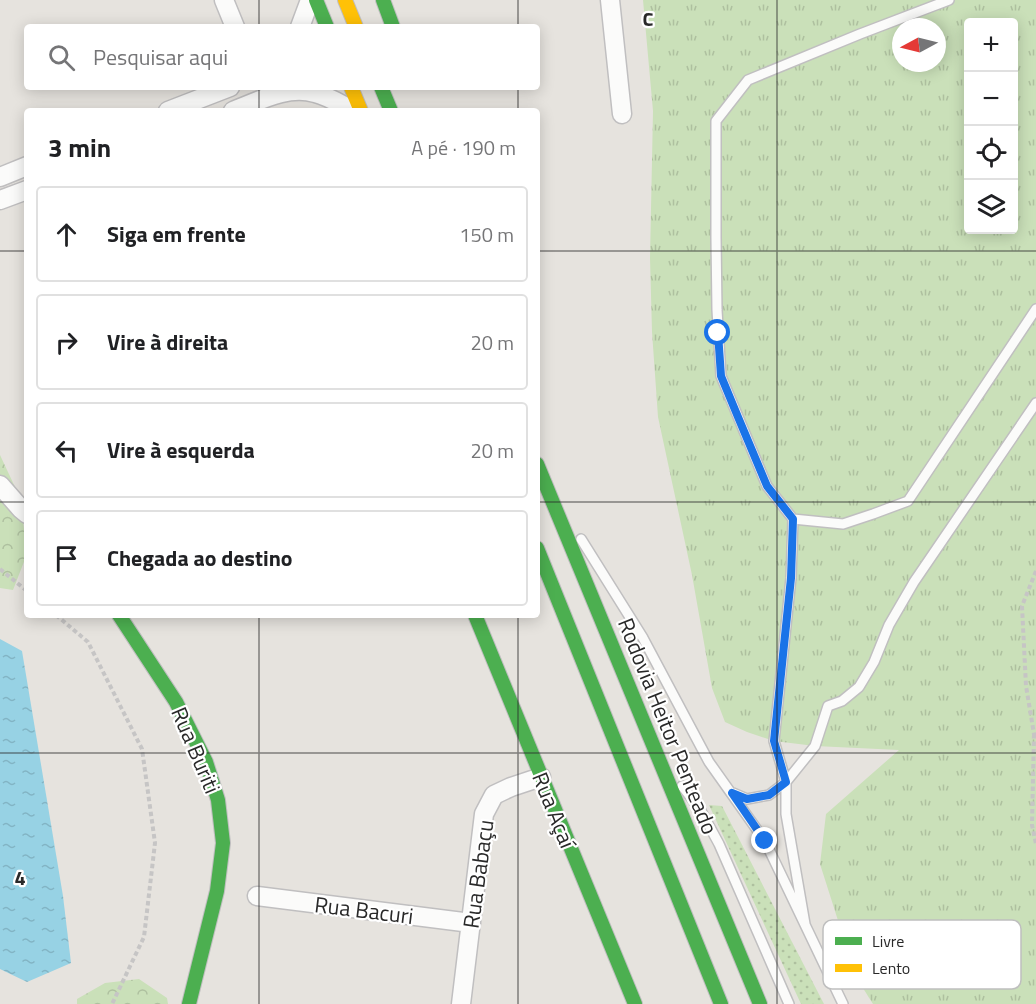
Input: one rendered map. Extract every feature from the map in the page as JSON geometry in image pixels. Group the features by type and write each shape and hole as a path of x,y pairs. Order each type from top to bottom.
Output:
{"main road":[{"path":"316,0 326,24"},
{"path":"345,0 355,24"},
{"path":"383,0 392,24"},
{"path":"352,90 360,108"},
{"path":"383,90 396,108"},
{"name":"Rodovia Heitor Penteado","path":"540,472 760,1004"},
{"path":"540,555 721,1004"},
{"name":"Rua Buriti","path":"122,618 176,702 206,762 218,800 223,843 217,891 189,1004"},
{"name":"Rua Açaí","path":"476,618 635,1004"}],"street":[{"path":"225,0 234,24"},
{"path":"301,24 310,0"},
{"path":"610,0 622,114"},
{"path":"176,108 222,90"},
{"path":"241,108 284,92 302,90 317,93 348,108"},
{"path":"0,177 24,167"},
{"path":"0,200 24,191"},
{"path":"0,485 24,511"},
{"name":"Rua Babaçu","path":"461,1004 484,814 494,795 541,777"},
{"name":"Rua Bacuri","path":"257,896 471,923"}],"lane":[{"path":"806,924 786,814 786,782 774,741 791,578 793,519 767,486 721,376 717,290 716,121 748,80 949,0"},
{"path":"793,519 843,524 908,501 1036,309"},
{"path":"732,793 747,799 769,795 786,782 815,746 828,706 842,701 859,687 874,662 889,625 909,591 1036,403"},
{"path":"540,472 571,523"},
{"path":"577,532 643,638 710,762 765,841 823,961"},
{"path":"660,761 700,809 719,844 789,1004"},
{"path":"836,989 843,1004"}],"path":[{"path":"0,569 24,589"},
{"path":"1036,571 1022,606 1026,686 1035,735 1032,825 1036,844"},
{"path":"60,618 88,642 142,749 155,843 144,937 112,1004"}],"green space":[{"path":"643,0 1036,0 1036,1004 873,1004 864,989 1021,989 1021,920 838,920 820,864 826,814 899,750 815,746 774,741 725,722 712,688 692,575 658,417 650,258 653,111"},
{"path":"0,455 15,487 23,521 24,562 13,590 0,588"},
{"path":"709,805 722,806 824,1004 801,1004"},
{"path":"139,979 167,998 168,1004 77,1004 77,999 105,983"}],"water":[{"path":"0,639 22,651 63,896 71,963 27,982 0,969"}],"traffic: fast":[{"path":"316,0 326,24"},
{"path":"383,0 392,24"},
{"path":"382,90 390,108"},
{"path":"540,471 760,1004"},
{"path":"540,555 721,1004"},
{"path":"121,618 176,702 206,762 218,800 223,843 217,891 189,1004"},
{"path":"476,618 635,1004"}],"traffic: slow":[{"path":"345,0 355,24"},
{"path":"352,90 360,108"}],"route":[{"path":"718,333 721,376 767,486 793,519 791,578 774,741 786,782 769,795 747,799 732,793 765,841"}]}
